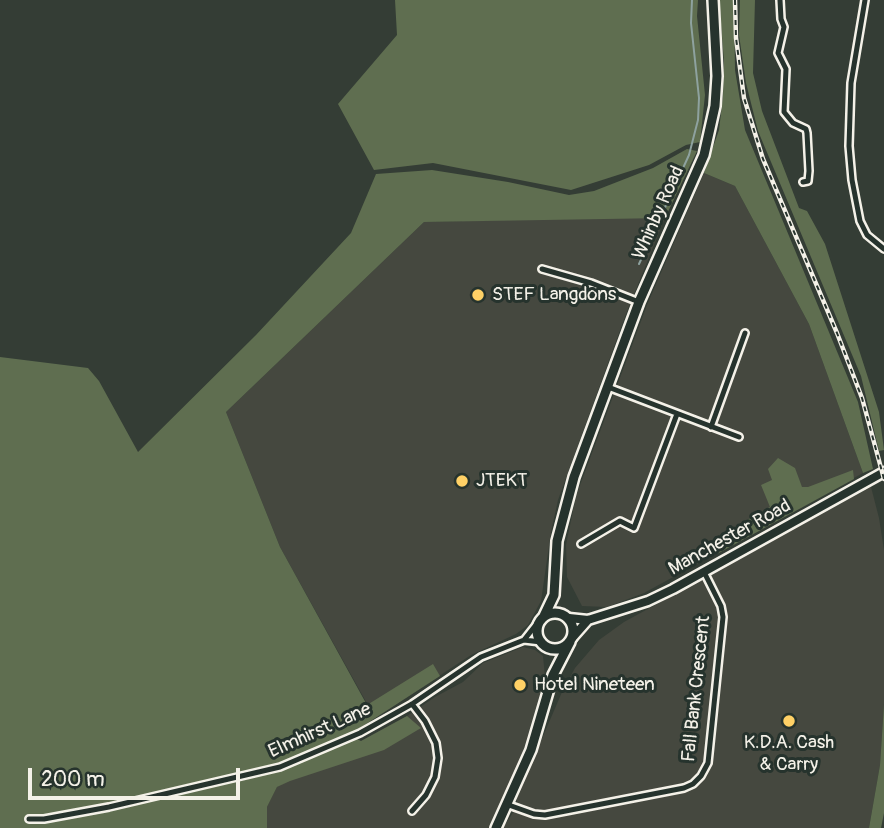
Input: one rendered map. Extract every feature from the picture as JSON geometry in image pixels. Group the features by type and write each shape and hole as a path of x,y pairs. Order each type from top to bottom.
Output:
{"highway":[{"name":"Whinby Road","path":"542,619 554,595 555,556 563,511 639,302 698,172 711,127 718,76 713,0"},
{"name":"Whinby Road","path":"554,595 567,616"},
{"name":"Manchester Road","path":"542,619 553,612 567,616"},
{"path":"496,828 538,729 553,675 571,639 573,627 567,616"},
{"path":"542,619 537,634 549,654 553,675"},
{"path":"542,644 557,649 571,639"}],"main road":[{"name":"Manchester Road","path":"567,616 588,620 648,601 883,472"},
{"path":"571,639 588,620"}],"street":[{"path":"780,0 783,27 778,53 786,69 785,111 793,123 806,129 807,133 809,172 808,181 803,182"},
{"path":"865,0 851,83 849,146 860,221 867,235 884,249"},
{"path":"542,269 591,283 639,302"},
{"path":"711,427 745,334"},
{"path":"607,387 739,437"},
{"path":"582,544 620,521 634,527 677,414"},
{"name":"Fall Bank Crescent","path":"506,804 545,815 684,788 692,785 701,776 709,759 723,617 721,606 704,572"},
{"name":"Elmhirst Lane","path":"29,818 44,819 109,807 264,773 360,733 412,704 481,657 524,640 542,619"},
{"name":"Elmhirst Lane","path":"524,640 542,644"},
{"path":"412,704 425,721 436,743 438,758 435,777 426,795 412,811"}],"shaded area":[{"path":"704,173 735,186 809,324 863,473 644,593 607,607 582,606 567,577 566,545 576,496 647,305"},
{"path":"665,218 626,314 558,500 541,601 528,625 516,634 471,655 375,718 280,547 226,412 424,222"},
{"path":"871,487 884,550 884,704 880,765 869,828 503,828 516,808 517,797 562,692 575,668 599,640 624,622"},
{"path":"523,647 535,650 543,656 545,677 522,755 489,828 267,828 267,807 277,787 407,716 463,682 483,663"}],"green space":[{"path":"395,0 698,0 697,16 705,95 700,142 686,145 649,165 571,190 433,163 374,170 338,104 397,35"},
{"path":"719,0 734,0 735,70 745,130 858,402 873,469 863,473 809,324 735,186 704,173 719,130 723,96 724,61"},
{"path":"740,0 755,0 753,73 762,111 799,208 807,211 825,244 879,412 884,450 879,451 861,376 758,131 746,83 739,35"},
{"path":"687,149 697,151 665,218 424,222 226,412 280,547 367,705 433,664 440,676 349,735 361,741 407,716 421,728 384,750 277,787 267,807 267,828 0,828 0,357 88,368 99,381 138,452 256,335 351,233 376,174 432,170 569,195 594,191 653,168"},
{"path":"778,458 795,468 802,487 853,470 854,479 717,554 706,553 714,539 770,507 761,485 772,480 768,469"},
{"path":"884,704 884,813 881,828 869,828 880,765"}],"waterway":[{"path":"639,264 689,155 698,120 699,98 691,23 692,0"}],"railway":[{"path":"735,0 736,38 744,98 763,159 862,398 884,479"}],"place":[{"name":"STEF Langdons","path":"478,295"},
{"name":"JTEKT","path":"462,481"},
{"name":"Hotel Nineteen","path":"520,685"},
{"name":"K.D.A. Cash & Carry","path":"789,721"}]}
